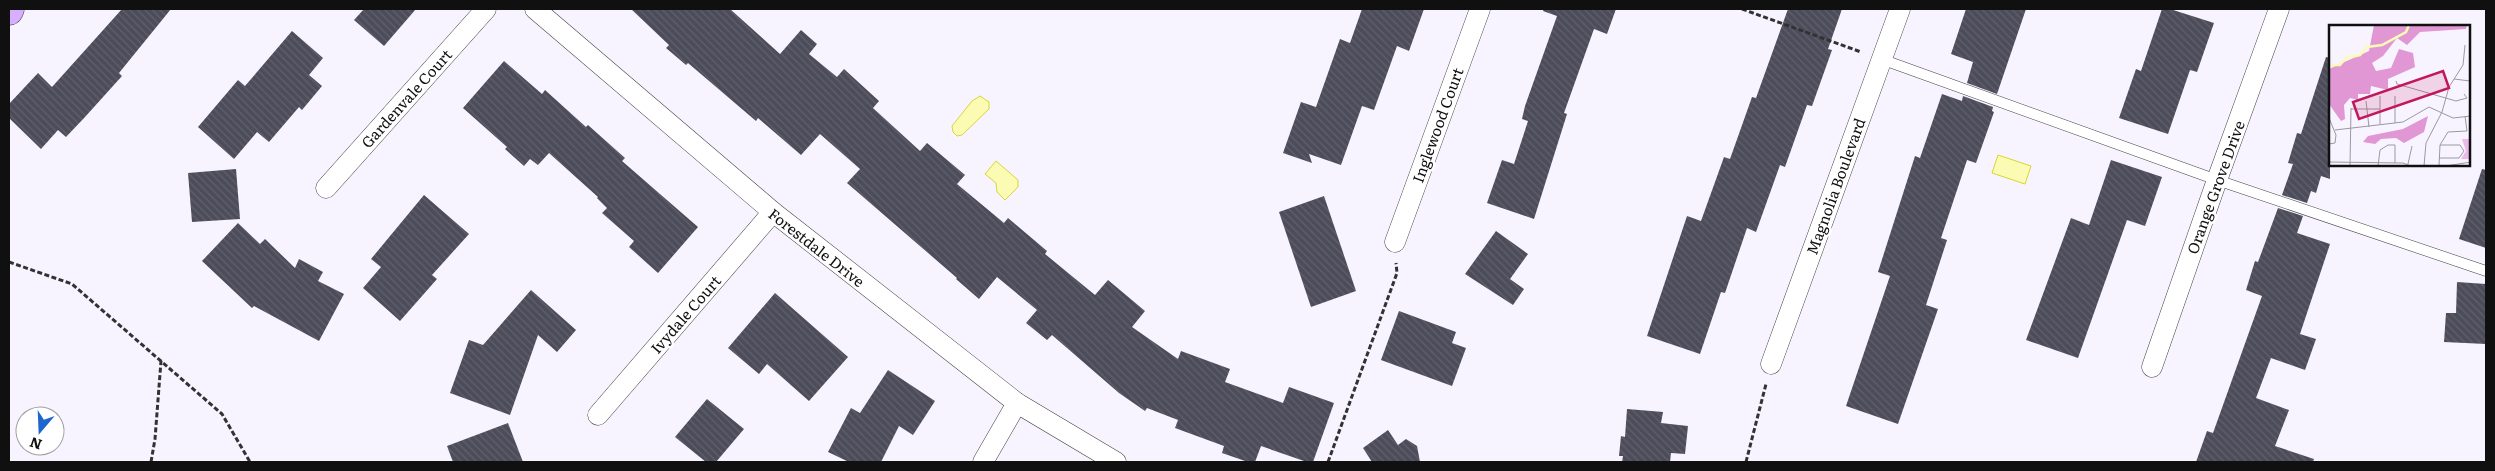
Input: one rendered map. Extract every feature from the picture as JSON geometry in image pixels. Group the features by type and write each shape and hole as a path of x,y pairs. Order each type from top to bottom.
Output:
{"street":[{"name":"Gardenvale Court","path":"326,188 486,9"},
{"name":"Forestdale Drive","path":"535,9 773,212 1017,403 1116,462"},
{"name":"Inglewood Court","path":"1395,242 1480,9"},
{"name":"Magnolia Boulevard","path":"1771,364 1900,9"},
{"name":"Orange Grove Drive","path":"2152,367 2279,9"},
{"name":"Ivydale Court","path":"598,415 773,212"},
{"path":"983,462 1017,403"}],"lane":[{"path":"1881,59 2217,180 2486,271"}],"path":[{"path":"1742,9 1881,59"},
{"path":"1328,462 1397,273 1395,242"},
{"path":"9,262 72,284 222,414 250,462"},
{"path":"151,462 155,439 161,360"},
{"path":"1746,462 1771,364"}],"shaded area":[{"path":"980,96 989,102 989,109 962,135 957,136 953,132 952,126 972,101"},
{"path":"1998,155 2031,166 2025,184 1992,173"},
{"path":"996,161 1018,180 1018,187 1005,200 997,192 996,183 985,174"}],"building":[{"path":"122,9 171,9 119,73 122,76 85,117 66,137 58,130 41,149 9,118 9,104 38,73 52,87"},
{"path":"364,9 416,9 384,46 354,20"},
{"path":"631,9 730,9 780,54 801,30 817,44 809,54 837,77 844,69 879,101 873,108 920,151 927,143 965,175 957,184 1004,223 1008,218 1047,251 1045,254 1095,295 1108,280 1145,311 1132,327 1178,359 1181,351 1230,369 1225,382 1283,403 1289,387 1334,403 1313,462 1307,462 1261,446 1255,462 1248,462 1222,453 1224,446 1175,428 1178,420 1147,408 1145,411 1119,393 1052,335 1047,340 1026,323 1037,310 997,277 979,299 847,183 860,169 820,134 801,155 758,118 756,121 688,63 686,65 666,48 669,45"},
{"path":"1362,9 1424,9 1409,51 1397,46 1374,110 1362,106 1341,165 1309,154 1312,163 1283,153 1301,102 1316,107 1340,39 1350,43"},
{"path":"1544,9 1616,9 1607,34 1594,29 1564,113 1567,114 1534,219 1487,203 1502,160 1514,164 1528,121 1522,119 1525,106 1557,16 1543,11"},
{"path":"1788,9 1842,9 1828,49 1832,50 1812,106 1807,105 1785,167 1780,165 1756,232 1747,228 1725,293 1721,292 1700,354 1647,336 1687,216 1701,221 1724,157 1730,159 1752,97 1756,98"},
{"path":"1966,9 2026,9 1997,94 1967,83 1973,62 1951,54"},
{"path":"2162,9 2170,9 2214,23 2197,72 2190,70 2168,134 2119,118 2136,69 2141,71"},
{"path":"292,31 323,58 309,75 322,86 302,110 299,107 269,142 257,132 234,159 198,127 238,80 245,86"},
{"path":"2326,57 2329,58 2330,179 2321,176 2316,193 2311,191 2307,203 2282,195 2293,164 2288,163 2297,133 2301,134"},
{"path":"504,61 542,94 545,90 586,127 588,125 625,158 622,161 698,227 658,273 629,247 634,241 602,213 607,208 598,197 549,153 538,165 530,159 524,166 505,149 507,147 463,108"},
{"path":"1942,94 1962,101 1963,96 1993,107 1992,111 1994,112 1976,163 1967,160 1941,238 1947,240 1926,305 1938,309 1898,424 1846,406 1890,276 1878,272 1915,156 1920,158"},
{"path":"2111,160 2162,177 2145,226 2127,220 2078,358 2026,340 2071,218 2089,225"},
{"path":"236,169 240,219 192,222 188,173"},
{"path":"2482,169 2486,170 2486,248 2459,239"},
{"path":"424,195 469,234 432,275 437,279 400,321 363,288 381,267 371,259"},
{"path":"1324,196 1356,291 1311,307 1279,212"},
{"path":"2278,208 2303,216 2297,233 2330,244 2300,334 2316,339 2305,370 2271,358 2256,398 2289,410 2275,446 2314,459 2313,462 2196,462 2207,431 2213,433 2262,296 2246,290 2255,261 2258,262"},
{"path":"238,223 260,244 265,239 295,268 299,259 323,272 318,281 344,294 319,341 254,306 252,308 202,261"},
{"path":"1496,231 1528,254 1510,279 1524,289 1513,305 1465,274"},
{"path":"2457,282 2486,284 2486,344 2444,342 2446,313 2456,313"},
{"path":"531,290 576,330 557,352 538,335 510,415 450,393 469,340 483,345"},
{"path":"775,293 848,357 809,401 767,364 759,374 728,348"},
{"path":"1399,311 1456,332 1452,343 1466,348 1452,386 1381,360"},
{"path":"888,370 935,401 913,435 899,426 881,462 849,462 828,452 851,408 860,413"},
{"path":"707,399 744,429 716,462 706,462 675,437"},
{"path":"1627,409 1663,412 1661,423 1688,426 1685,454 1671,453 1670,462 1622,462 1623,456 1619,456 1621,436 1625,437"},
{"path":"508,423 523,462 453,462 447,446"},
{"path":"1388,430 1398,445 1406,439 1417,446 1420,462 1372,462 1363,448"}]}
